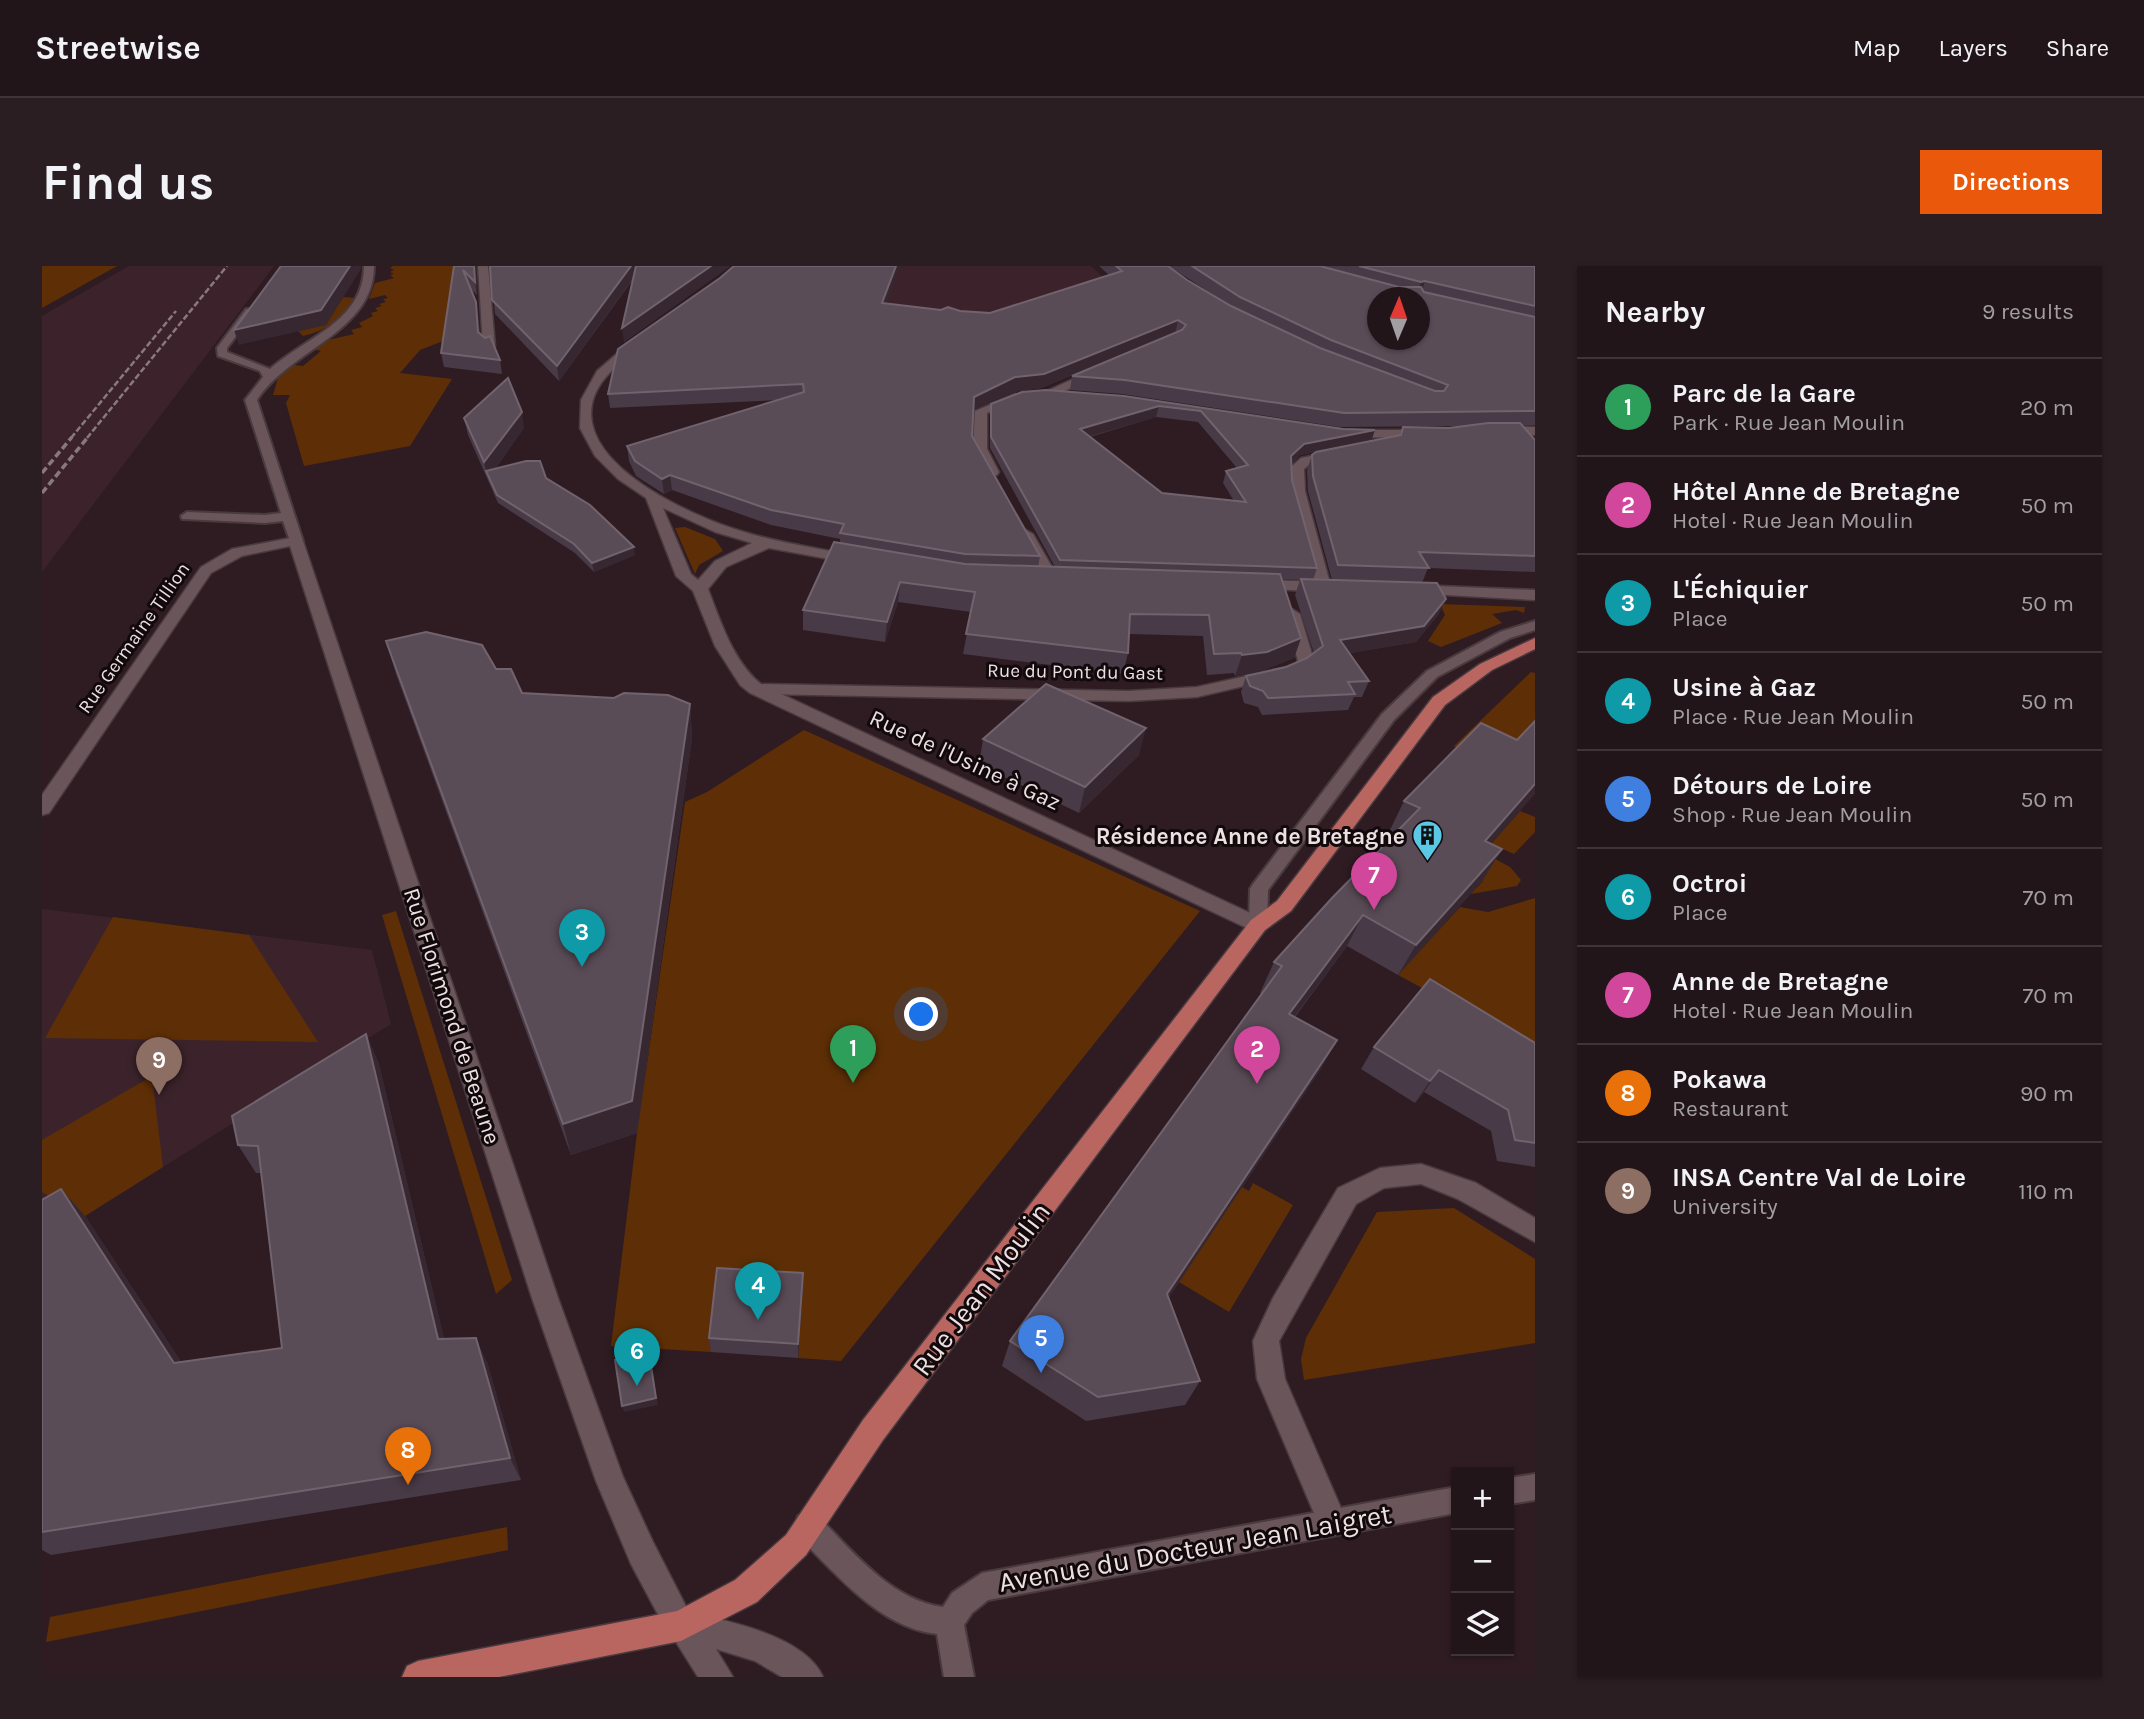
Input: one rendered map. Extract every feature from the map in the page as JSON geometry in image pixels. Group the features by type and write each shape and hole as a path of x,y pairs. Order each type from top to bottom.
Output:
{"main road":[{"name":"Rue Jean Moulin","path":"418,1677 681,1626 746,1591 796,1545 873,1430 1258,925 1284,906 1439,701 1486,667 1535,643"}],"street":[{"path":"483,266 489,346"},
{"path":"653,330 621,352 596,377 584,407 589,440 617,472 652,498 720,528 768,543 877,564"},
{"path":"1044,395 1103,370"},
{"path":"1000,486 980,449 981,411 1018,397 1070,397"},
{"path":"1481,431 1535,431"},
{"path":"1323,587 1298,491 1297,468 1306,461 1445,435 1326,432"},
{"name":"Rue de l'Usine à Gaz","path":"652,498 684,576 699,589 723,646 746,681 756,689 1258,925"},
{"path":"1020,522 1052,581"},
{"name":"Rue Germaine Tillion","path":"42,809 206,570 218,559 236,552 296,541"},
{"name":"Rue Florimond de Beaune","path":"296,541 554,1324 610,1481 642,1553 681,1626 717,1677"},
{"path":"699,589 709,572 731,555 768,543"},
{"path":"1241,584 1349,588"},
{"name":"Rue du Pont du Gast","path":"756,689 1129,696 1197,692 1238,684 1293,672 1302,668 1306,661 1281,585"},
{"path":"1402,590 1535,595"},
{"path":"1332,1522 1271,1379 1266,1341 1282,1307 1347,1196 1380,1178 1421,1174 1467,1191 1535,1231"},
{"path":"681,1626 742,1639 790,1661 807,1677"}],"lane":[{"path":"260,297 222,348 222,354 265,369 267,375 326,334 356,306 367,289 369,266"},
{"name":"Rue Florimond de Beaune","path":"267,375 250,404 296,541"},
{"path":"187,516 265,519 288,516"},
{"path":"1258,925 1259,890 1388,717 1432,674 1505,635 1535,625"},
{"path":"1514,1490 1535,1486"},
{"name":"Avenue du Docteur Jean Laigret","path":"949,1622 962,1603 982,1587 1451,1501"},
{"path":"808,1527 856,1574 887,1598 919,1617 949,1622 959,1677"}],"shaded area":[{"path":"42,266 117,266 42,308"},
{"path":"129,266 274,266 42,572 42,316"},
{"path":"457,266 456,336 420,350 400,373 452,379 410,446 304,466 286,403 290,395 273,395 278,378 294,365 303,366 321,351 313,349 324,341 354,334 351,330 362,327 359,323 373,316 371,313 378,311 375,308 386,302 383,299 388,298 385,295 369,299 375,283 394,278 390,275 394,274 390,272 394,270 390,268"},
{"path":"756,266 1091,266 1106,280 1065,302 950,321 901,304 902,308"},
{"path":"343,297 357,298 346,311 319,331 303,336 298,331"},
{"path":"685,527 715,539 723,551 699,565 695,574 675,528"},
{"path":"1440,604 1525,607 1524,613 1516,610 1492,614 1502,623 1441,647 1428,641 1445,615"},
{"path":"1531,672 1535,673 1535,734 1499,771 1464,754 1454,746"},
{"path":"804,730 1200,911 841,1361 798,1358 802,1288 719,1283 711,1352 611,1346 637,1133 685,802 707,792"},
{"path":"1520,811 1535,817 1535,832 1514,854 1491,844"},
{"path":"1484,853 1510,867 1521,880 1517,886 1471,894 1483,881 1467,872"},
{"path":"1535,898 1535,1049 1398,975 1460,907 1488,912"},
{"path":"42,909 372,950 391,1024 42,1243"},
{"path":"396,911 512,1280 496,1294 382,915"},
{"path":"113,917 249,935 318,1042 45,1038"},
{"path":"152,1076 163,1167 85,1216 42,1192 42,1140"},
{"path":"1253,1183 1293,1205 1229,1312 1179,1282 1242,1187 1249,1191"},
{"path":"1454,1208 1535,1259 1535,1343 1304,1380 1301,1359 1306,1338 1377,1212"},
{"path":"507,1527 508,1550 46,1642 50,1617"}],"building":[{"path":"281,266 350,266 321,310 234,330"},
{"path":"454,266 474,266 475,282 463,270 476,302 478,332 485,338 490,336 500,360 441,353"},
{"path":"490,266 631,266 557,366 492,300"},
{"path":"636,266 711,266 622,328"},
{"path":"734,266 896,266 882,303 941,310 948,307 960,311 990,313 1122,271 1116,266 1168,266 1231,306 1320,348 1435,391 1444,391 1448,385 1331,340 1240,297 1192,266 1320,266 1399,287 1367,287 1367,350 1430,350 1430,293 1535,317 1535,411 1344,413 1125,380 1072,376 1182,330 1186,325 1178,320 1044,374 1015,377 974,397 972,436 1040,556 965,554 840,533 844,524 771,510 670,475 662,479 635,461 627,446 804,392 803,384 608,394 618,349"},
{"path":"1359,266 1535,266 1535,306 1421,282"},
{"path":"508,378 522,412 484,462 464,418"},
{"path":"1046,390 1124,396 1343,429 1375,430 1304,444 1291,456 1292,480 1317,568 1060,560 991,437 991,404 1022,392","holes":["1159,406 1201,411 1248,465 1226,471 1246,502 1162,493 1080,429"]},
{"path":"1488,423 1520,423 1535,440 1535,556 1419,552 1429,568 1338,565 1313,476 1312,455 1401,435 1403,427 1449,428"},
{"path":"526,461 540,461 546,478 590,505 634,547 592,563 574,544 497,495 486,471"},
{"path":"834,542 965,564 1280,574 1301,638 1267,652 1214,654 1209,615 1130,614 1128,653 966,634 975,592 900,582 887,622 803,610"},
{"path":"1301,579 1437,583 1446,599 1424,626 1340,640 1369,681 1348,682 1355,694 1268,698 1263,691 1250,686 1246,676 1286,667 1307,658 1323,646"},
{"path":"426,632 482,645 496,669 511,669 522,693 614,698 624,693 668,695 690,704 632,1101 563,1124 386,641"},
{"path":"1046,684 1146,728 1085,787 983,739"},
{"path":"1535,721 1535,784 1485,841 1502,849 1416,945 1363,915 1289,1014 1337,1040 1167,1294 1200,1381 1098,1397 1010,1341 1282,966 1274,962 1420,808 1404,801 1481,723 1517,740"},
{"path":"1430,979 1535,1043 1535,1143 1515,1140 1508,1110 1439,1070 1430,1081 1374,1047"},
{"path":"366,1034 438,1339 476,1338 510,1458 42,1532 42,1200 61,1189 174,1363 282,1348 258,1146 238,1145 232,1116"},
{"path":"717,1268 803,1273 798,1344 709,1338"},
{"path":"649,1353 656,1398 622,1406 615,1360"}],"railway":[{"path":"87,438 227,266"},
{"path":"71,438 176,311"},
{"path":"42,473 72,437"},
{"path":"42,493 88,437"}],"place":[{"name":"Résidence Anne de Bretagne","path":"1428,863"},
{"name":"Anne de Bretagne","path":"1374,910"},
{"name":"L'Échiquier","path":"582,967"},
{"name":"Parc de la Gare","path":"853,1083"},
{"name":"Hôtel Anne de Bretagne","path":"1257,1084"},
{"name":"INSA Centre Val de Loire","path":"159,1095"},
{"name":"Usine à Gaz","path":"758,1320"},
{"name":"Détours de Loire","path":"1041,1373"},
{"name":"Octroi","path":"637,1386"},
{"name":"Pokawa","path":"408,1485"}]}
